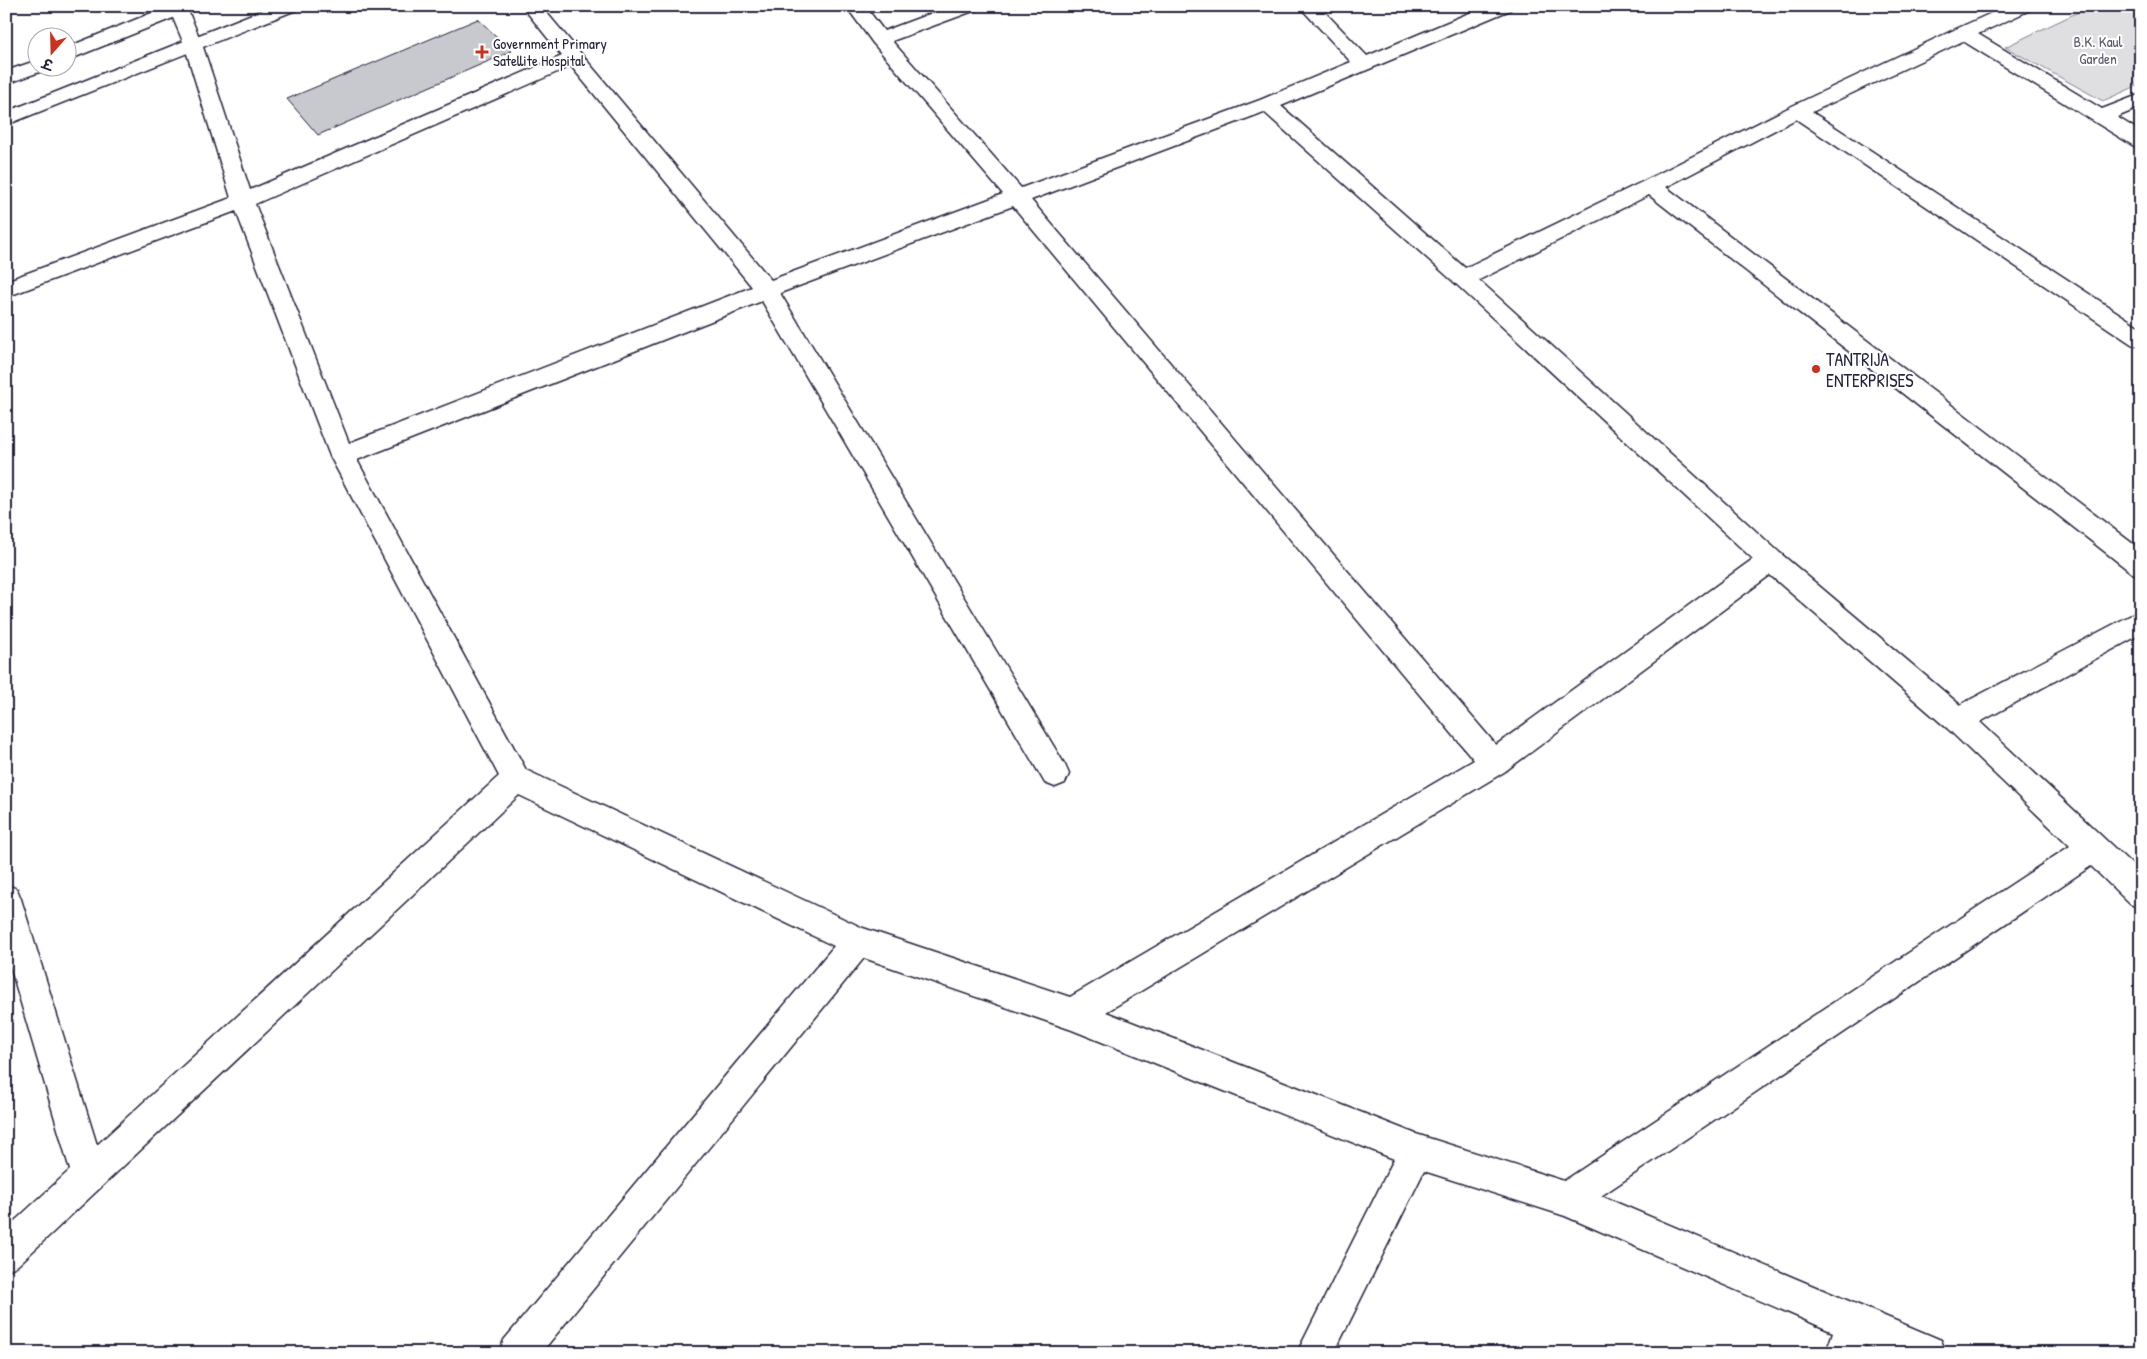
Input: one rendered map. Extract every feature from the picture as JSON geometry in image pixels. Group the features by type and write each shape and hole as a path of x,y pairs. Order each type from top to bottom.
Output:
{"street":[{"path":"6,119 289,6"},
{"path":"531,6 767,290 1055,774"},
{"path":"855,6 880,39 1016,197 1494,763"},
{"path":"880,39 969,6"},
{"path":"1308,6 1364,64"},
{"path":"1463,278 1651,186 1797,111 2023,6"},
{"path":"78,50 180,7 243,201 342,456 516,779 858,940 1072,1014 1416,1151 1567,1199 1849,1338 1928,1353"},
{"path":"342,456 767,290 1267,104 1495,8"},
{"path":"1963,33 2141,142"},
{"path":"6,290 243,201 574,58"},
{"path":"6,78 28,70"},
{"path":"2100,117 2141,100"},
{"path":"1267,104 1463,278 1771,560 1958,720 2141,894"},
{"path":"1797,111 2141,339"},
{"path":"1651,186 2141,565"},
{"path":"1072,1014 1494,763 1771,560"},
{"path":"1958,720 2141,621"},
{"path":"6,1253 516,779"},
{"path":"1567,1199 2093,848"},
{"path":"6,899 89,1175"},
{"path":"518,1353 858,940"},
{"path":"1315,1353 1416,1151"}],"green space":[{"name":"B.K. Kaul Garden","path":"2091,6 2141,6 2141,84 2103,101 2005,47"}],"building":[{"path":"478,19 512,51 318,135 287,99"}],"place":[{"name":"Government Primary Satellite Hospital","path":"482,52"},
{"name":"TANTRIJA ENTERPRISES","path":"1816,369"}]}
